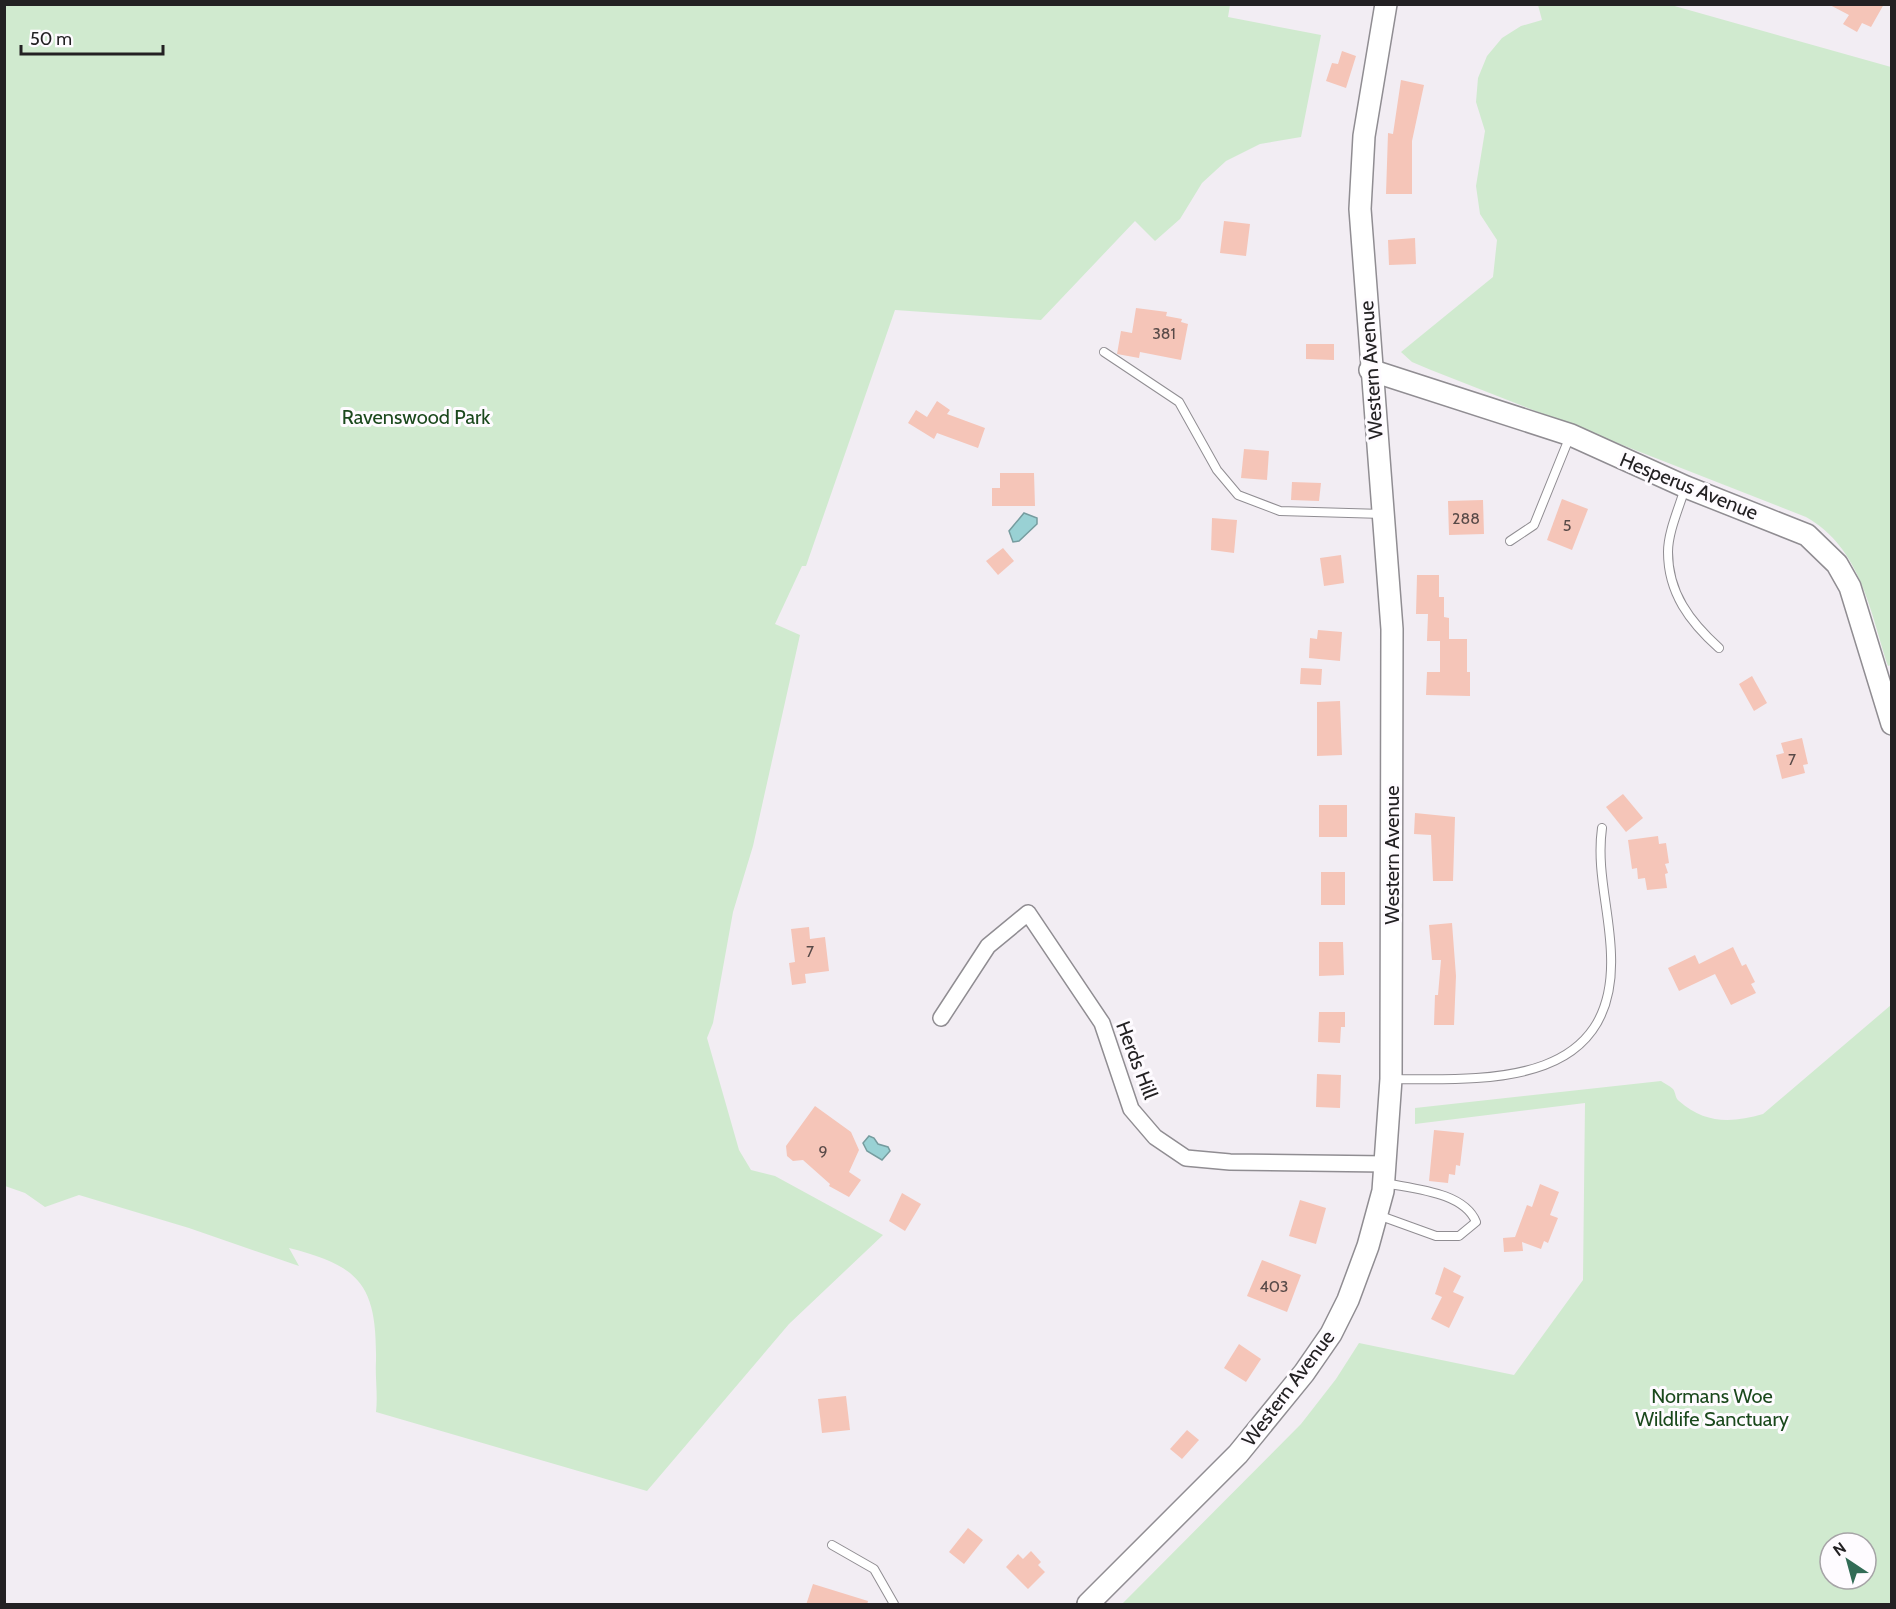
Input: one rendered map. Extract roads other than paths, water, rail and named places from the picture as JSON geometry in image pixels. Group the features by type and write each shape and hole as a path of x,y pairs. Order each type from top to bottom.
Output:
{"main road":[{"name":"Western Avenue","path":"1088,1605 1238,1454 1304,1373 1331,1334 1348,1300 1377,1215 1385,1173 1391,1079 1392,629 1370,370 1360,209 1364,136 1386,4"},
{"name":"Hesperus Avenue","path":"1370,370 1570,435 1686,487 1807,535 1837,564 1850,587 1892,724"}],"street":[{"name":"Herds Hill","path":"941,1018 988,946 1028,913 1101,1023 1131,1109 1155,1137 1186,1158 1385,1173"}],"lane":[{"path":"1104,352 1179,402 1217,470 1238,495 1280,510 1383,514"},
{"path":"1510,541 1534,525 1570,435"},
{"path":"1686,487 1668,551 1674,584 1684,613 1696,628 1719,648"},
{"path":"1391,1079 1476,1078 1530,1070 1556,1062 1585,1042 1596,1026 1611,983 1610,936 1599,857 1602,828"},
{"path":"1377,1215 1436,1236 1459,1236 1476,1222 1472,1211 1464,1205 1429,1193 1385,1173"},
{"path":"832,1545 874,1569 894,1605"}],"water":[{"path":"1024,513 1037,518 1037,524 1019,541 1013,542 1009,531"},
{"path":"869,1136 874,1138 878,1144 888,1147 890,1151 882,1160 867,1151 863,1143"}],"park label":[{"name":"Ravenswood Park","path":"416,417"},
{"name":"Normans Woe Wildlife Sanctuary","path":"1712,1408"}]}
